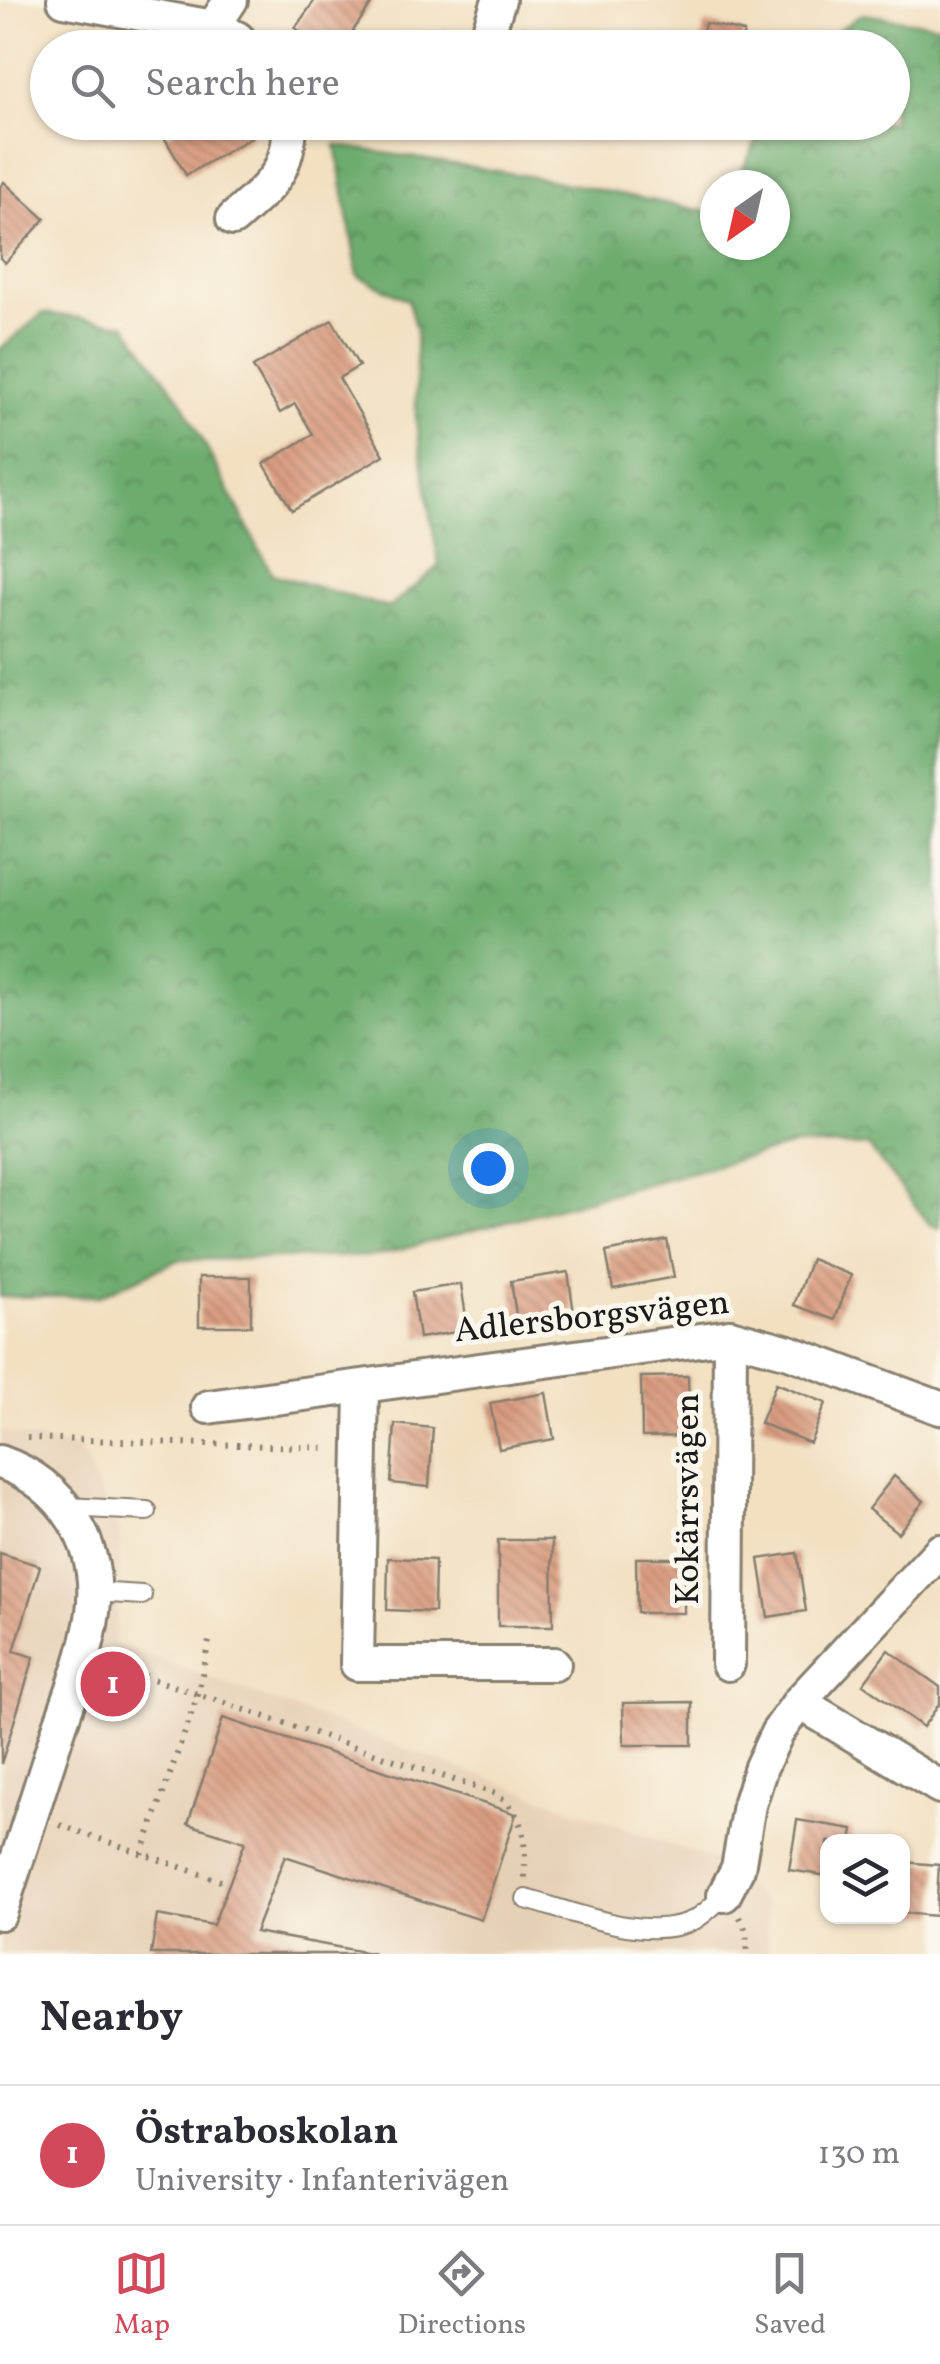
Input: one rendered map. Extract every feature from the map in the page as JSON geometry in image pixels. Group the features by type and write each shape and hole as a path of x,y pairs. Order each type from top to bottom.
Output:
{"street":[{"path":"64,0 222,13"},
{"path":"489,30 500,0"},
{"path":"232,219 276,180 290,140"},
{"name":"Adlersborgsvägen","path":"208,1407 730,1336 790,1352 940,1408"},
{"name":"Kokärrsvägen","path":"728,1664 730,1336"},
{"path":"362,1387 357,1664 554,1664"},
{"path":"0,1913 82,1655 94,1592 84,1539 54,1492 10,1450"},
{"path":"724,1894 738,1868 749,1805 777,1733 800,1702 940,1551"},
{"path":"800,1702 940,1787"}],"lane":[{"path":"65,1507 147,1511"},
{"path":"94,1592 142,1595"},
{"path":"526,1899 640,1929 692,1921 724,1894"}],"path":[{"path":"10,1450 361,1449"},
{"path":"142,1854 198,1694 209,1641"},
{"path":"99,1661 496,1794 514,1809 524,1834 526,1899"},
{"path":"46,1820 229,1884"}],"shaded area":[{"path":"0,1431 80,1449 120,1534 116,1644 716,1861 765,1904 768,1954 0,1954"}],"green space":[{"path":"862,14 940,25 940,1228 931,1226 868,1146 793,1145 377,1256 178,1260 99,1296 0,1297 0,349 43,313 125,324 183,403 272,574 389,608 439,566 416,422 416,331 408,300 358,276 336,145 534,177 700,210 700,260 790,260 790,170 742,170 757,140 910,140 910,30 839,30"}],"building":[{"path":"315,0 374,0 354,30 295,28"},
{"path":"705,23 735,30 703,30"},
{"path":"166,140 247,140 186,175"},
{"path":"4,182 45,219 5,263 0,258 0,187"},
{"path":"332,320 359,366 339,378 384,455 292,510 264,464 313,434 295,404 280,413 253,367"},
{"path":"667,1240 674,1277 613,1289 606,1252"},
{"path":"811,1259 851,1275 835,1320 794,1305"},
{"path":"568,1272 574,1313 517,1322 511,1281"},
{"path":"199,1277 251,1277 251,1326 199,1326"},
{"path":"461,1284 468,1330 419,1338 412,1292"},
{"path":"688,1376 690,1436 642,1437 641,1377"},
{"path":"776,1383 826,1403 810,1443 760,1423"},
{"path":"546,1393 554,1439 499,1449 490,1403"},
{"path":"395,1424 433,1428 429,1487 391,1483"},
{"path":"894,1476 924,1501 898,1533 868,1509"},
{"path":"498,1540 552,1540 553,1626 498,1626"},
{"path":"0,1553 40,1566 14,1651 34,1657 1,1764"},
{"path":"797,1553 806,1611 768,1617 759,1559"},
{"path":"388,1558 435,1560 434,1612 387,1610"},
{"path":"636,1558 684,1558 684,1613 637,1613"},
{"path":"888,1650 940,1687 940,1703 923,1727 863,1684"},
{"path":"692,1702 692,1745 624,1745 623,1703"},
{"path":"223,1718 516,1814 481,1920 285,1856 255,1932 375,1954 151,1954 157,1915 213,1925 245,1842 188,1824"},
{"path":"797,1820 853,1829 852,1834 820,1834 820,1875 789,1870"},
{"path":"910,1863 939,1865 936,1916 910,1914"}],"place":[{"name":"Östraboskolan","path":"113,1684"}]}
